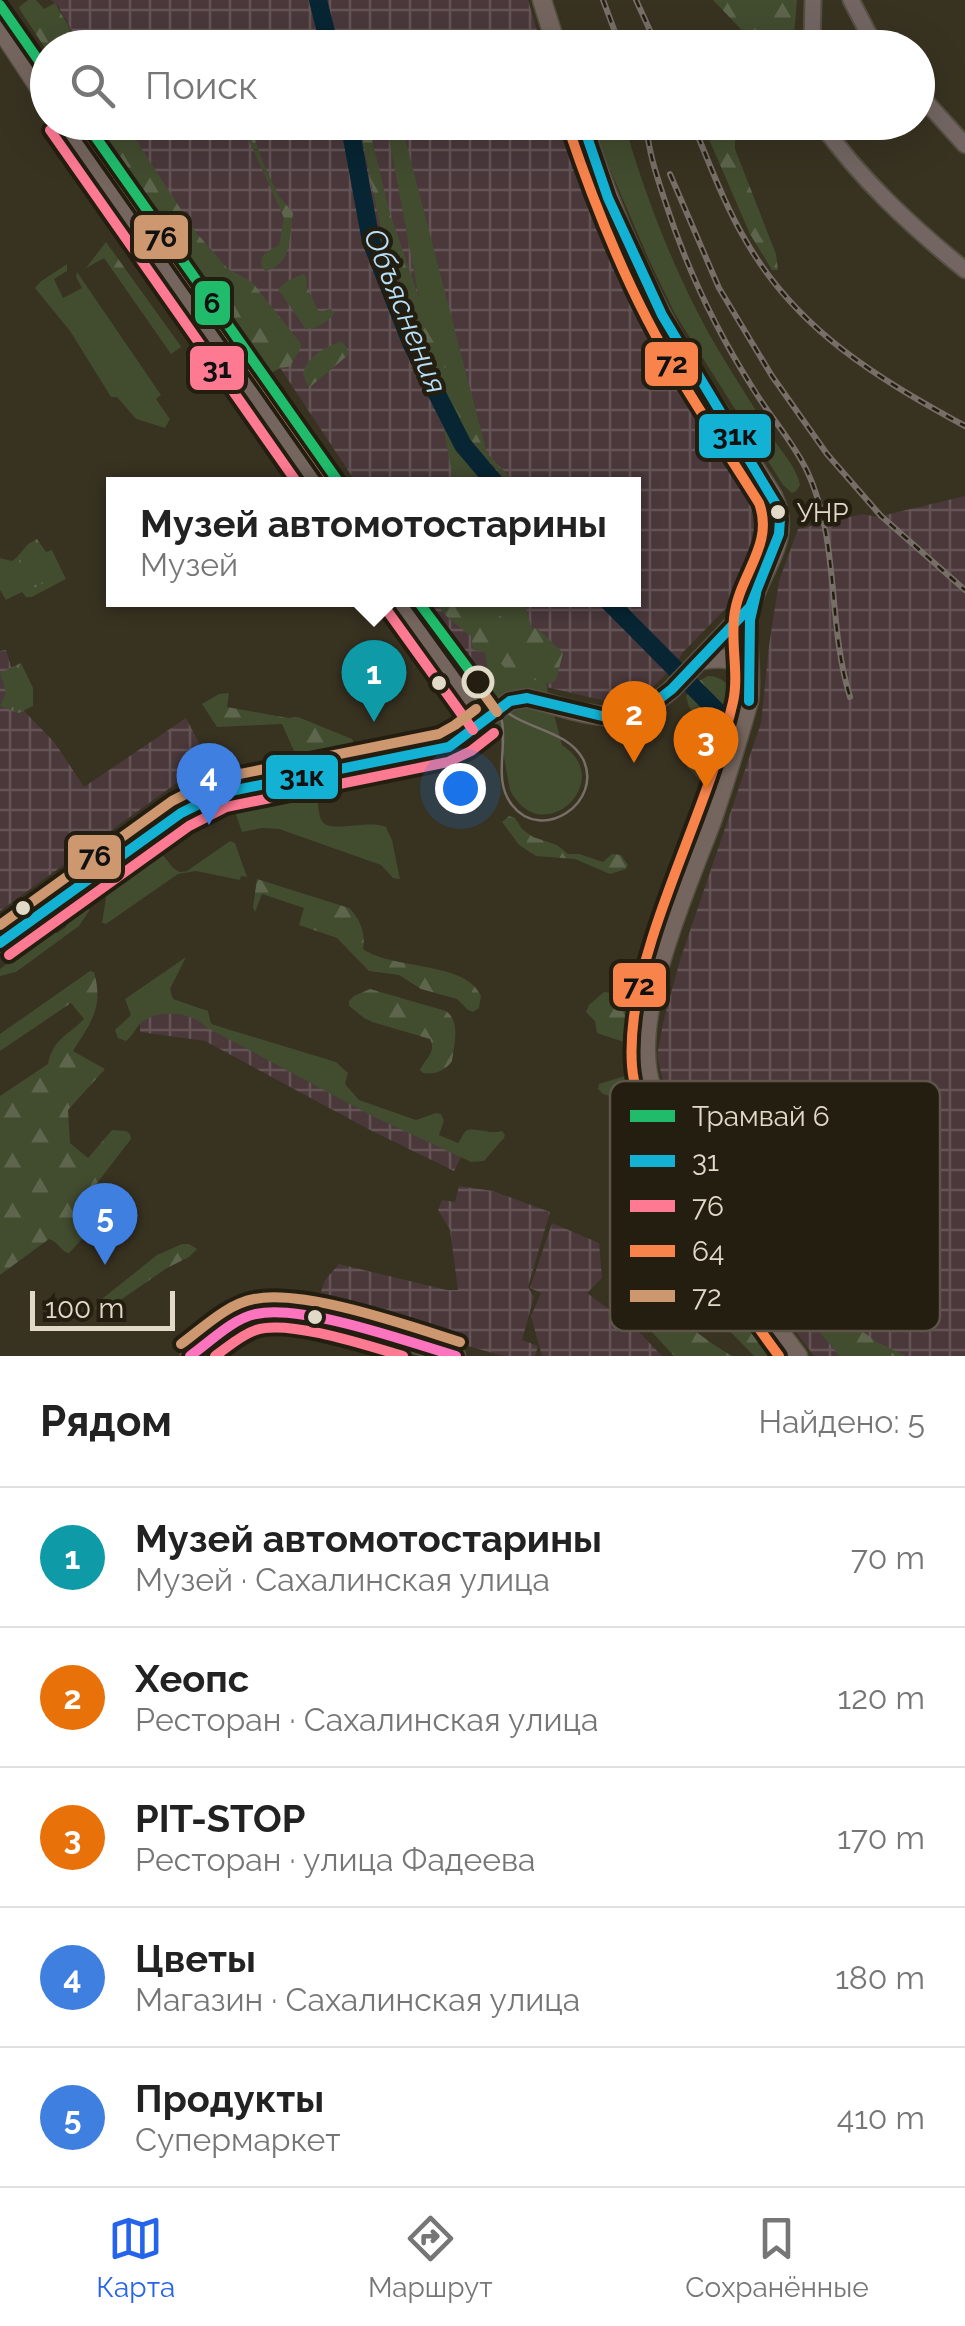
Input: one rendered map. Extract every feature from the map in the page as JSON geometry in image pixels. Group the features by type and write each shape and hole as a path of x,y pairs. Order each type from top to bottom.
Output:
{"main road":[{"path":"542,0 551,30"},
{"path":"0,28 30,73"},
{"path":"74,140 311,477"},
{"path":"0,943 197,803 221,793 444,748 518,698 597,716 622,716 649,706 702,660 750,608 780,534 778,506 662,315 608,198 588,140"},
{"path":"403,607 486,721"},
{"path":"651,1081 647,1066 650,1016 659,974 718,803 748,701 750,608"},
{"path":"702,660 718,657 736,662 746,683 748,701"},
{"path":"190,1356 249,1316 274,1312 345,1326 456,1356"},
{"path":"779,1331 798,1356"}],"street":[{"path":"812,30 813,0"},
{"path":"851,0 867,30"},
{"path":"935,112 965,145"},
{"path":"834,140 896,211 965,270"}],"shaded area":[{"path":"51,0 528,0 537,30 71,30"},
{"path":"135,140 574,140 601,211 649,311 768,513 766,542 744,590 652,688 632,700 614,703 508,678 494,690 433,607 641,607 641,477 352,477"},
{"path":"965,496 965,1356 814,1356 795,1331 940,1331 940,1081 663,1081 657,1056 680,960 761,723 779,581 798,529 863,514 877,517"},
{"path":"6,650 24,711 55,743 84,787 186,718 199,743 198,755 203,764 0,911 0,651"},
{"path":"164,1012 202,1018 462,1155 454,1171 205,1041 140,1032 140,1019"},
{"path":"459,1186 493,1191 550,1212 528,1287 534,1297 522,1340 538,1346 535,1356 503,1356 317,1303 325,1280 339,1264 458,1290 450,1230 438,1210 442,1200 455,1202"},
{"path":"552,1223 599,1243 602,1278 587,1293 610,1310 610,1331 638,1331 662,1356 542,1356 531,1316 541,1293 530,1288"}],"green space":[{"path":"28,0 36,0 44,9 55,3 71,30 33,30 19,7"},
{"path":"713,0 797,0 794,30 742,30"},
{"path":"108,140 136,140 195,231 228,269 252,282 301,344 291,366 268,375"},
{"path":"249,140 255,140 279,196 293,213 285,256 265,271 262,258 279,245 284,218"},
{"path":"362,140 372,140 389,210 432,336 468,419 486,452 509,477 503,477 471,440 425,346 382,235"},
{"path":"389,140 405,140 493,477 453,477"},
{"path":"597,140 630,140 650,203 683,282 716,345 792,466 800,485 796,491 792,493 783,485 675,314"},
{"path":"709,140 735,140 735,149 776,254 778,270 772,270 750,234"},
{"path":"106,242 180,345 171,354 104,258 86,268"},
{"path":"67,264 67,271 54,279 63,298 82,288 77,272 161,395 156,399 170,419 165,428 136,419 117,397 111,397 70,331 35,288"},
{"path":"303,274 319,312 331,309 334,313 313,328 305,328 278,289"},
{"path":"342,341 349,352 347,356 308,386 303,375 308,362"},
{"path":"37,539 46,552 52,550 63,573 32,589 17,557"},
{"path":"17,557 32,588 63,573 66,579 32,597 22,592 6,600 0,590 0,558 12,561"},
{"path":"439,607 476,607 481,613 497,613 517,631 539,630 563,653 556,680 550,684 511,674 491,653 473,650 471,636"},
{"path":"476,607 526,607 562,745 577,760 582,776 569,804 555,812 539,814 523,807 510,790"},
{"path":"21,663 33,688 33,706 19,713 0,706 6,692 0,673"},
{"path":"708,676 721,679 728,687 732,711 710,779 703,783 687,767 699,719 686,696"},
{"path":"229,693 227,707 298,717 352,739 357,750 306,760 294,751 282,724 217,727 202,704"},
{"path":"312,790 326,825 386,827 400,879 393,878 381,865 279,829 242,832 233,806"},
{"path":"509,816 533,837 557,845 568,854 603,862 612,854 621,855 628,865 610,874 575,859 536,856 519,845 502,822"},
{"path":"230,841 235,843 247,877 241,876 240,880 196,871 178,874 106,924 102,923 108,884 142,865 159,850 180,872"},
{"path":"257,879 349,908 361,927 363,949 376,956 460,977 481,996 479,1008 468,1010 457,999 421,989 399,975 369,971 337,938 299,925 304,908 262,894 255,912"},
{"path":"89,904 79,926 16,972 0,976 0,969 51,932 66,927 67,920"},
{"path":"186,957 170,989 173,999 208,1011 211,1024 336,1062 348,1073 345,1084 359,1100 416,1120 441,1114 444,1121 439,1135 458,1143 469,1130 502,1131 504,1138 484,1161 471,1162 374,1117 184,1015 157,1015 140,1024 126,1041 118,1038 115,1030 131,1015 125,999"},
{"path":"90,971 94,972 97,985 96,1005 73,1051 105,1069 68,1110 70,1143 88,1158 112,1130 126,1131 131,1139 91,1191 105,1207 105,1214 69,1253 49,1239 0,1275 0,1096 48,1064 57,1043 84,1019 71,1003 0,1051 0,1034"},
{"path":"370,989 446,1011 455,1027 452,1061 439,1072 423,1073 420,1070 432,1048 430,1039 372,1022 349,1006 354,996"},
{"path":"604,992 620,994 632,1011 632,1031 624,1042 597,1033 595,1021 586,1012"},
{"path":"625,1076 632,1081 610,1081 610,1096 598,1089 599,1084"},
{"path":"182,1244 197,1249 109,1308 101,1312 95,1309 97,1303 157,1255"},
{"path":"651,1331 696,1331 733,1356 674,1356"},
{"path":"730,1331 756,1331 773,1356 754,1356"},
{"path":"819,1331 862,1331 906,1356 840,1356"}],"waterway":[{"name":"Объяснения","path":"318,0 326,30"},
{"name":"Объяснения","path":"352,140 371,241 412,345 463,445 490,477"},
{"name":"Объяснения","path":"614,607 718,712"}],"tram line":[{"name":"6","path":"0,5 30,48"},
{"name":"6","path":"98,140 335,477"},
{"name":"6","path":"422,607 478,682"},
{"path":"478,682 502,722 503,786 512,805 525,816 539,820 567,813 585,790 583,759 569,743 507,712 482,679"}],"railway":[{"path":"603,0 614,30"},
{"path":"636,0 650,30"},
{"path":"649,140 659,184 704,300 740,368 802,462 818,500 850,697"},
{"path":"699,140 738,227 766,273 789,301 870,370 965,426"},
{"path":"670,174 719,288 772,376 827,454 881,516 965,590"}],"transit line":[{"name":"31","path":"57,140 293,477"},
{"name":"76","path":"93,140 328,475"},
{"name":"72","path":"573,140 635,296 673,366 759,503 763,518 759,547 734,618 733,702 716,762 647,954 636,1002 631,1050 634,1081"},
{"name":"31к","path":"0,943 181,813 221,793 449,747 510,701 527,698 602,716 636,711 654,703 750,607 779,534 777,506 662,315 608,198 588,140"},
{"name":"31к","path":"749,701 750,620 756,594"},
{"name":"76","path":"421,607 497,712"},
{"name":"31","path":"386,609 473,730"},
{"name":"76","path":"0,925 172,801 215,779 439,734 476,709"},
{"name":"31","path":"9,955 189,826 226,807 448,762 494,733"},
{"name":"76","path":"181,1344 234,1306 275,1297 357,1311 460,1342"},
{"path":"190,1356 238,1321 276,1312 356,1326 456,1356"},
{"name":"31","path":"215,1356 245,1335 270,1328 329,1335 403,1356"},
{"name":"72","path":"761,1331 779,1356"}],"place":[{"name":"УНР","path":"778,512"},
{"name":"Музей автомотостарины","path":"374,722"},
{"name":"Хеопс","path":"634,763"},
{"name":"PIT-STOP","path":"706,789"},
{"name":"Цветы","path":"209,825"},
{"name":"Продукты","path":"105,1265"}]}
